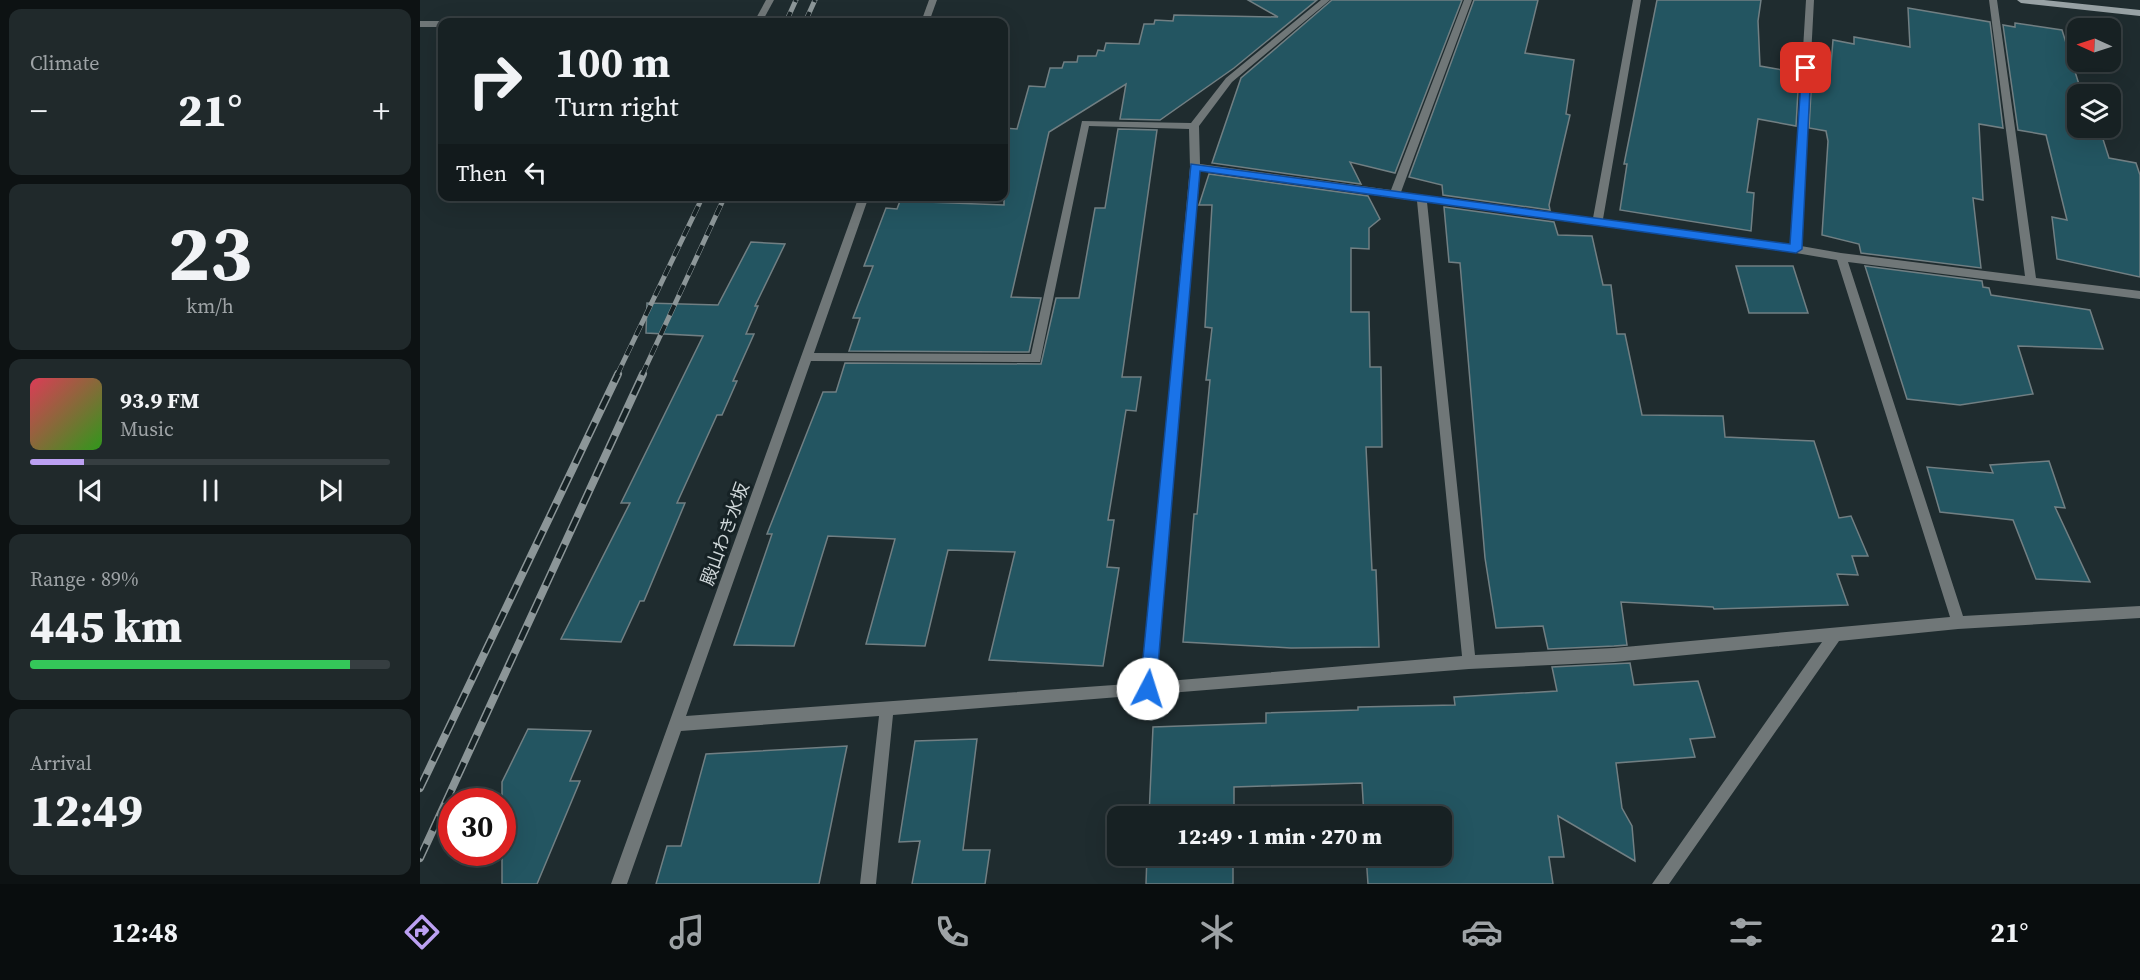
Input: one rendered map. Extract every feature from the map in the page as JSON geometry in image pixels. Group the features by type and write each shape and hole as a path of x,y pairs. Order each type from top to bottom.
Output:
{"street":[{"path":"760,18 770,0"},
{"path":"926,18 933,0"},
{"path":"1148,689 1195,167 1194,126 1229,80 1326,0"},
{"path":"1395,194 1468,0"},
{"path":"1597,222 1637,0"},
{"path":"1796,249 1810,0"},
{"path":"1993,0 2031,280"},
{"path":"2021,0 2140,13"},
{"path":"420,24 438,24"},
{"path":"808,357 1036,359 1085,123 1194,126"},
{"path":"1195,167 1841,257 2140,295"},
{"path":"1422,199 1469,662"},
{"name":"殿山わき水坂","path":"619,884 862,201"},
{"path":"1841,257 1958,623"},
{"path":"676,724 887,710 1469,662 1614,655 1958,623 2140,612"},
{"path":"1660,884 1834,636"},
{"path":"868,884 887,710"}],"building":[{"path":"1248,0 1317,0 1234,68 1160,120 1120,119 1126,84 1049,132 1011,297 1041,298 1029,352 849,351 860,318 853,318 873,266 864,266 886,208 897,209 900,201 1004,205 1004,201 1008,201 1008,128 1017,129 1029,86 1045,87 1050,68 1062,68 1064,62 1077,62 1078,56 1096,56 1098,50 1104,51 1106,43 1139,44 1144,24 1154,24 1155,20 1173,21 1174,15 1278,17"},
{"path":"1332,0 1462,0 1395,173 1350,162 1361,184 1212,163 1241,78"},
{"path":"1474,0 1538,0 1525,53 1574,60 1566,114 1570,115 1549,205 1550,210 1443,195 1442,185 1409,177"},
{"path":"1657,0 1761,0 1758,21 1760,66 1799,73 1796,126 1758,119 1747,192 1754,193 1751,231 1620,210 1627,164 1624,164"},
{"path":"1908,8 1990,22 2003,128 1979,124 1983,200 1973,198 1981,268 1861,253 1859,244 1822,235 1828,141 1826,131 1809,128 1812,75 1830,78 1833,40 1854,44 1854,37 1910,47"},
{"path":"2015,23 2062,30 2067,46 2067,72 2075,72 2079,84 2067,84 2067,138 2103,138 2109,158 2136,163 2140,175 2140,277 2057,259 2052,217 2067,220 2046,135 2018,130 2003,25 2015,27"},
{"path":"1118,129 1157,130 1122,377 1141,377 1136,411 1126,410 1108,520 1114,520 1107,567 1119,568 1103,666 989,660 1015,552 948,550 925,646 866,644 895,539 828,536 794,646 734,645 772,534 767,534 823,392 836,392 845,363 1041,364 1056,298 1079,298 1095,208 1105,208"},
{"path":"1209,174 1368,196 1380,219 1369,228 1369,249 1351,248 1351,312 1369,312 1370,367 1381,367 1382,447 1366,447 1372,570 1376,570 1379,647 1291,648 1183,642 1194,514 1197,514 1210,380 1206,380 1212,328 1205,327 1212,205 1199,205"},
{"path":"1444,207 1554,222 1558,235 1592,236 1603,285 1611,285 1617,334 1625,334 1642,415 1723,416 1725,437 1814,441 1839,518 1851,516 1868,556 1852,556 1858,575 1837,574 1848,605 1714,609 1713,607 1621,602 1627,645 1614,646 1548,649 1543,626 1496,628 1485,558 1460,263 1449,262"},
{"path":"751,242 785,244 755,306 758,306 746,334 754,334 733,381 737,381 722,415 717,415 677,503 685,503 644,601 640,601 621,642 561,639 630,503 621,503 703,336 646,333 647,303 718,305"},
{"path":"1736,266 1793,266 1808,313 1749,313"},
{"path":"1865,266 1982,281 1983,287 1989,288 1991,295 2090,310 2103,349 2018,346 2033,394 1960,405 1907,399"},
{"path":"2049,461 2065,508 2055,507 2090,582 2036,579 2013,520 1940,512 1927,467 1993,473 1990,465"},
{"path":"1630,663 1634,685 1698,681 1715,737 1690,739 1695,757 1616,763 1622,808 1632,826 1635,861 1558,816 1564,857 1549,857 1553,884 1368,884 1367,866 1452,866 1452,806 1363,806 1362,783 1234,787 1234,806 1149,806 1153,727 1266,723 1266,713 1358,710 1358,707 1455,705 1454,697 1557,691 1552,667"},
{"path":"528,729 591,731 570,781 580,781 537,884 502,884 502,866 516,866 516,788 502,788 502,782"},
{"path":"977,739 963,850 990,850 985,884 912,884 920,841 899,842 915,741"},
{"path":"847,746 819,884 656,884 667,846 681,846 706,754"},
{"path":"1147,866 1233,866 1233,884 1146,884"}],"railway":[{"path":"788,18 796,0"},
{"path":"807,18 815,0"},
{"path":"617,375 701,201"},
{"path":"642,375 723,201"},
{"path":"420,788 618,374"},
{"path":"420,858 643,374"}],"route":[{"path":"1148,689 1195,167 1796,249 1806,68"}]}
